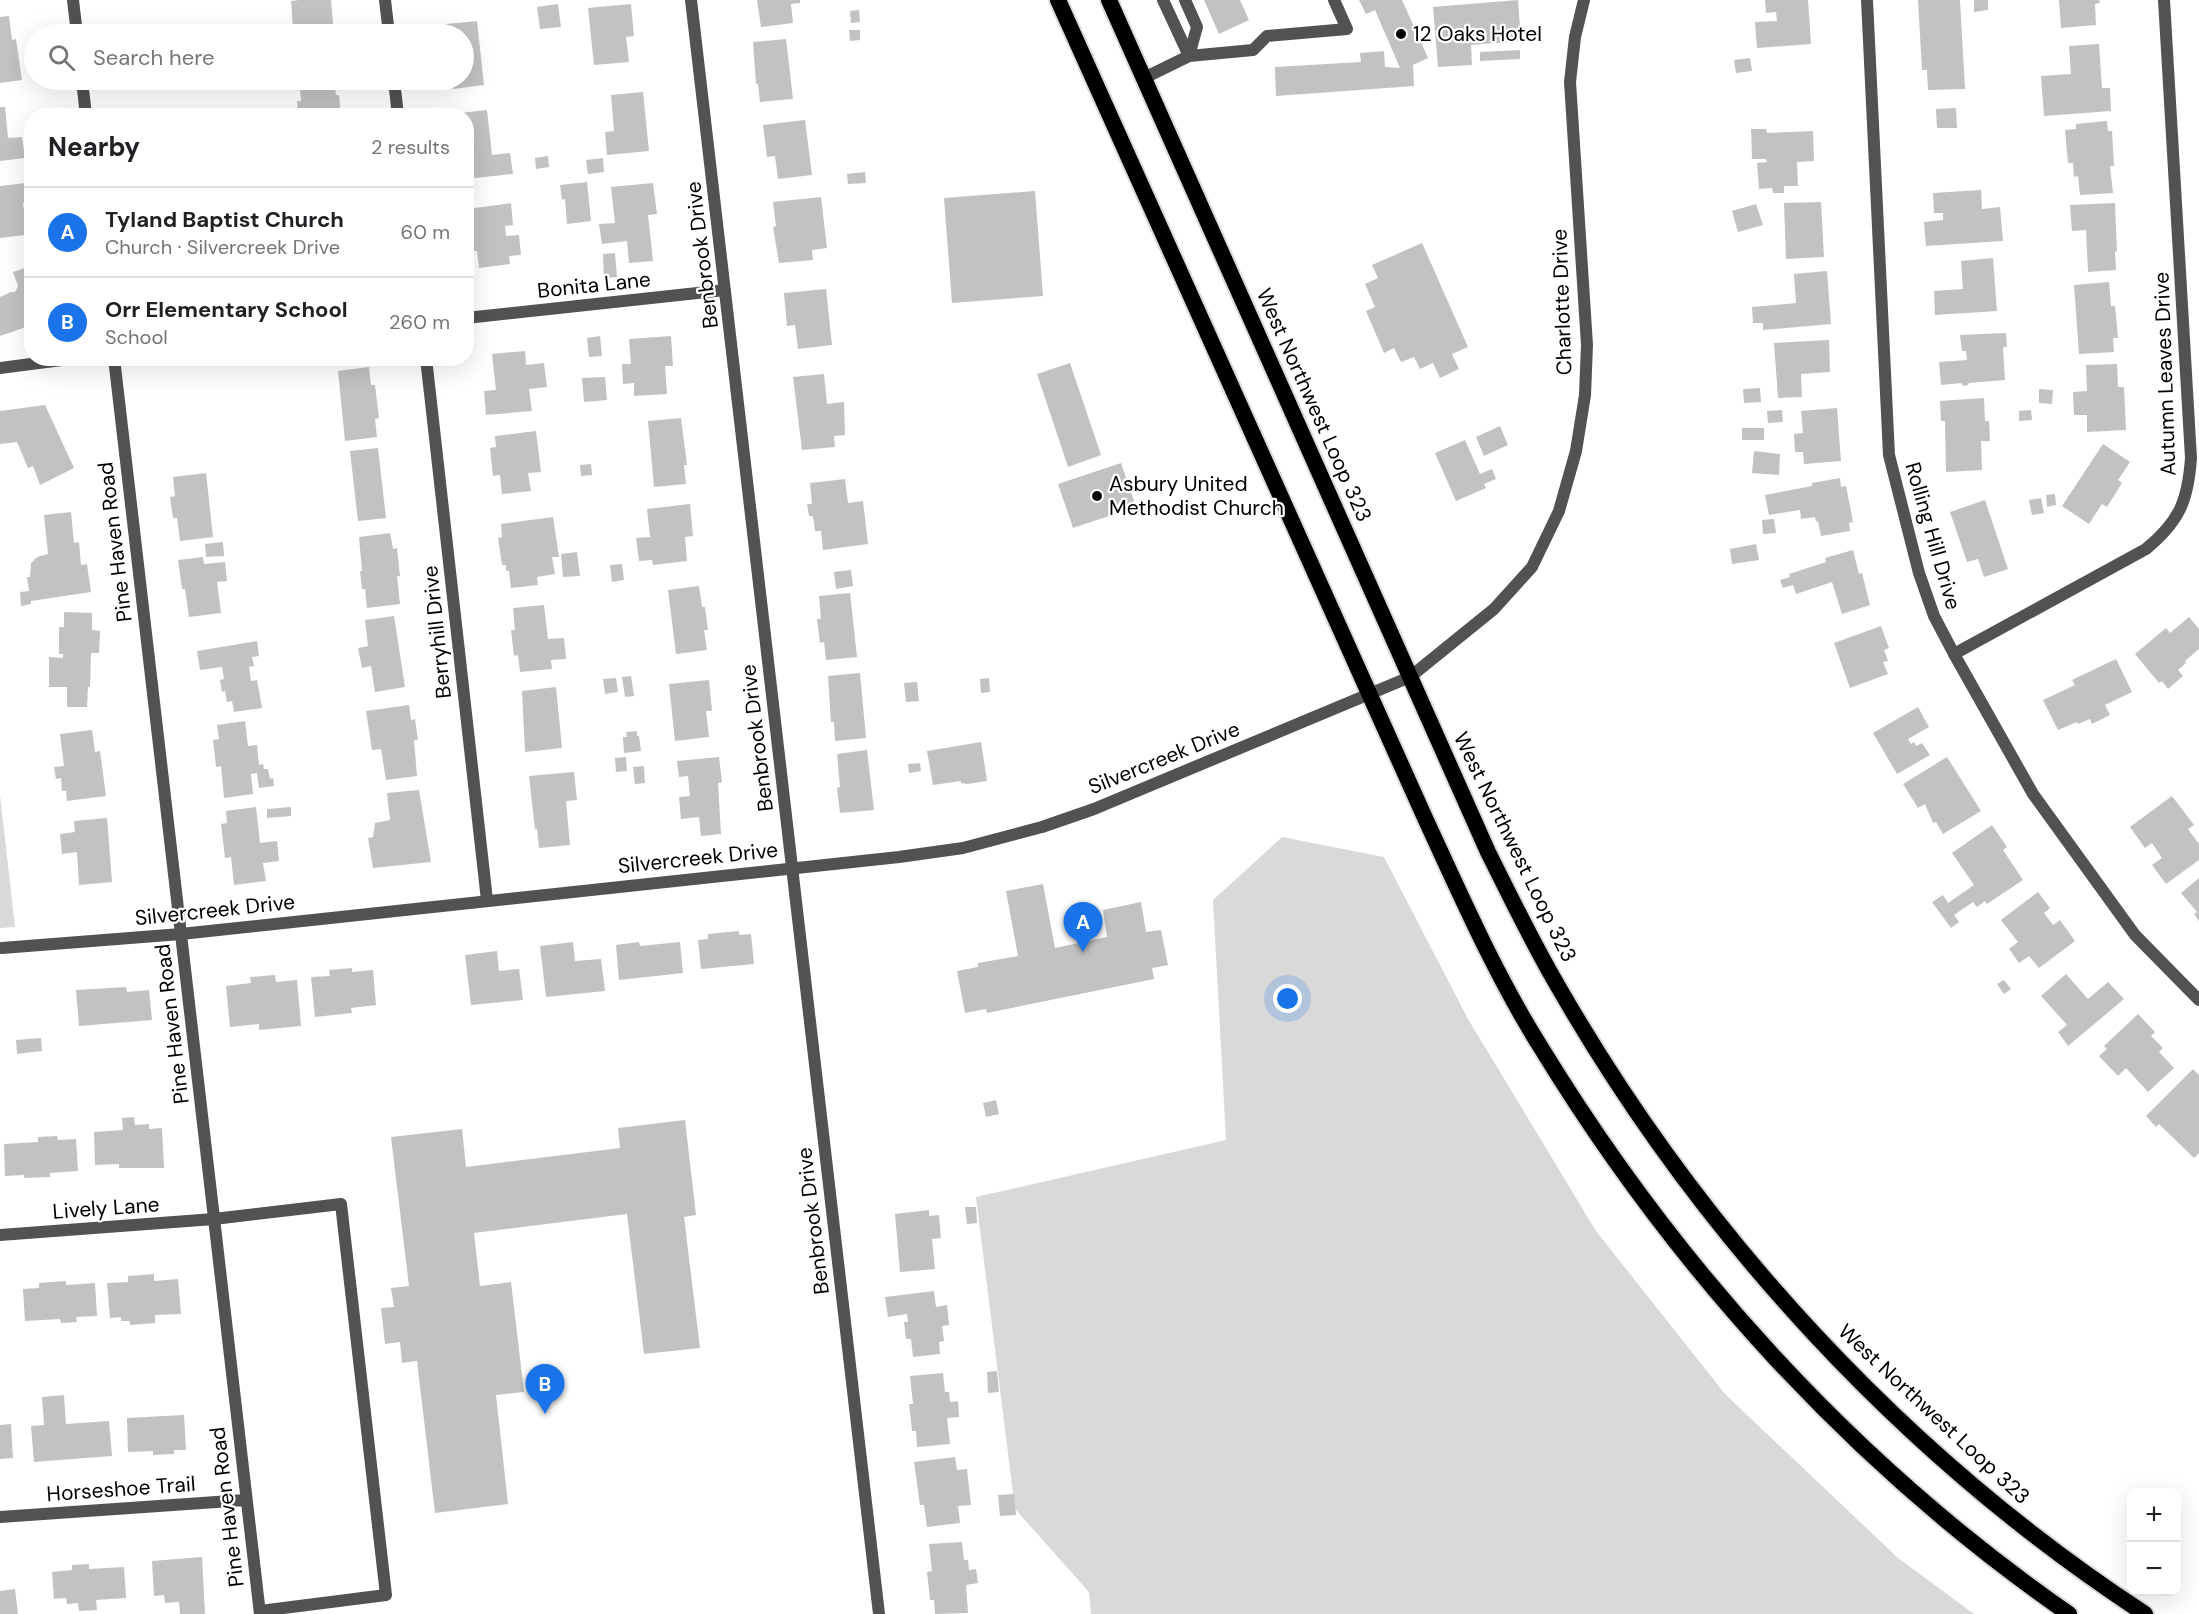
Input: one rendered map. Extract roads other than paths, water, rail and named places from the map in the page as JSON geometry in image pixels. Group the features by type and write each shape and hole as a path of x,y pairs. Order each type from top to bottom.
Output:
{"highway":[{"path":"1058,0 1480,939 1539,1045 1605,1147 1677,1245 1755,1338 1840,1426 1929,1508 2025,1583 2069,1614"},
{"name":"West Northwest Loop 323","path":"1109,0 1488,852 1555,981 1634,1107 1694,1191 1764,1277 1872,1394 1997,1505 2088,1576 2145,1614"}],"street":[{"path":"73,0 76,24"},
{"path":"385,0 388,24"},
{"name":"Benbrook Drive","path":"691,0 879,1614"},
{"path":"1163,0 1189,56"},
{"path":"1185,0 1197,27 1189,56"},
{"path":"1144,78 1189,56 1253,50 1267,36 1347,29 1334,0"},
{"name":"Charlotte Drive","path":"1371,694 1410,677 1494,609 1533,567 1559,511 1576,452 1585,395 1587,345 1570,82 1575,37 1584,0"},
{"name":"Rolling Hill Drive","path":"1867,0 1889,456 1920,573 1935,616 1954,654 2033,794 2135,935 2199,1000"},
{"name":"Autumn Leaves Drive","path":"1954,654 2146,549 2162,536 2179,513 2189,486 2191,458 2164,0"},
{"path":"83,90 85,108"},
{"path":"395,90 397,108"},
{"name":"Bonita Lane","path":"474,317 725,290"},
{"path":"0,368 24,365"},
{"name":"Pine Haven Road","path":"115,366 245,1500 260,1612"},
{"name":"Berryhill Drive","path":"427,366 487,900"},
{"name":"Silvercreek Drive","path":"2,948 181,934 956,849 1014,836 1094,808 1371,694"},
{"name":"Lively Lane","path":"0,1235 214,1219 341,1204 386,1595 260,1612"},
{"name":"Horseshoe Trail","path":"0,1517 245,1500"}],"place":[{"name":"12 Oaks Hotel","path":"1401,34"},
{"name":"Asbury United Methodist Church","path":"1097,496"},
{"name":"Tyland Baptist Church","path":"1083,952"},
{"name":"Orr Elementary School","path":"545,1414"}]}
